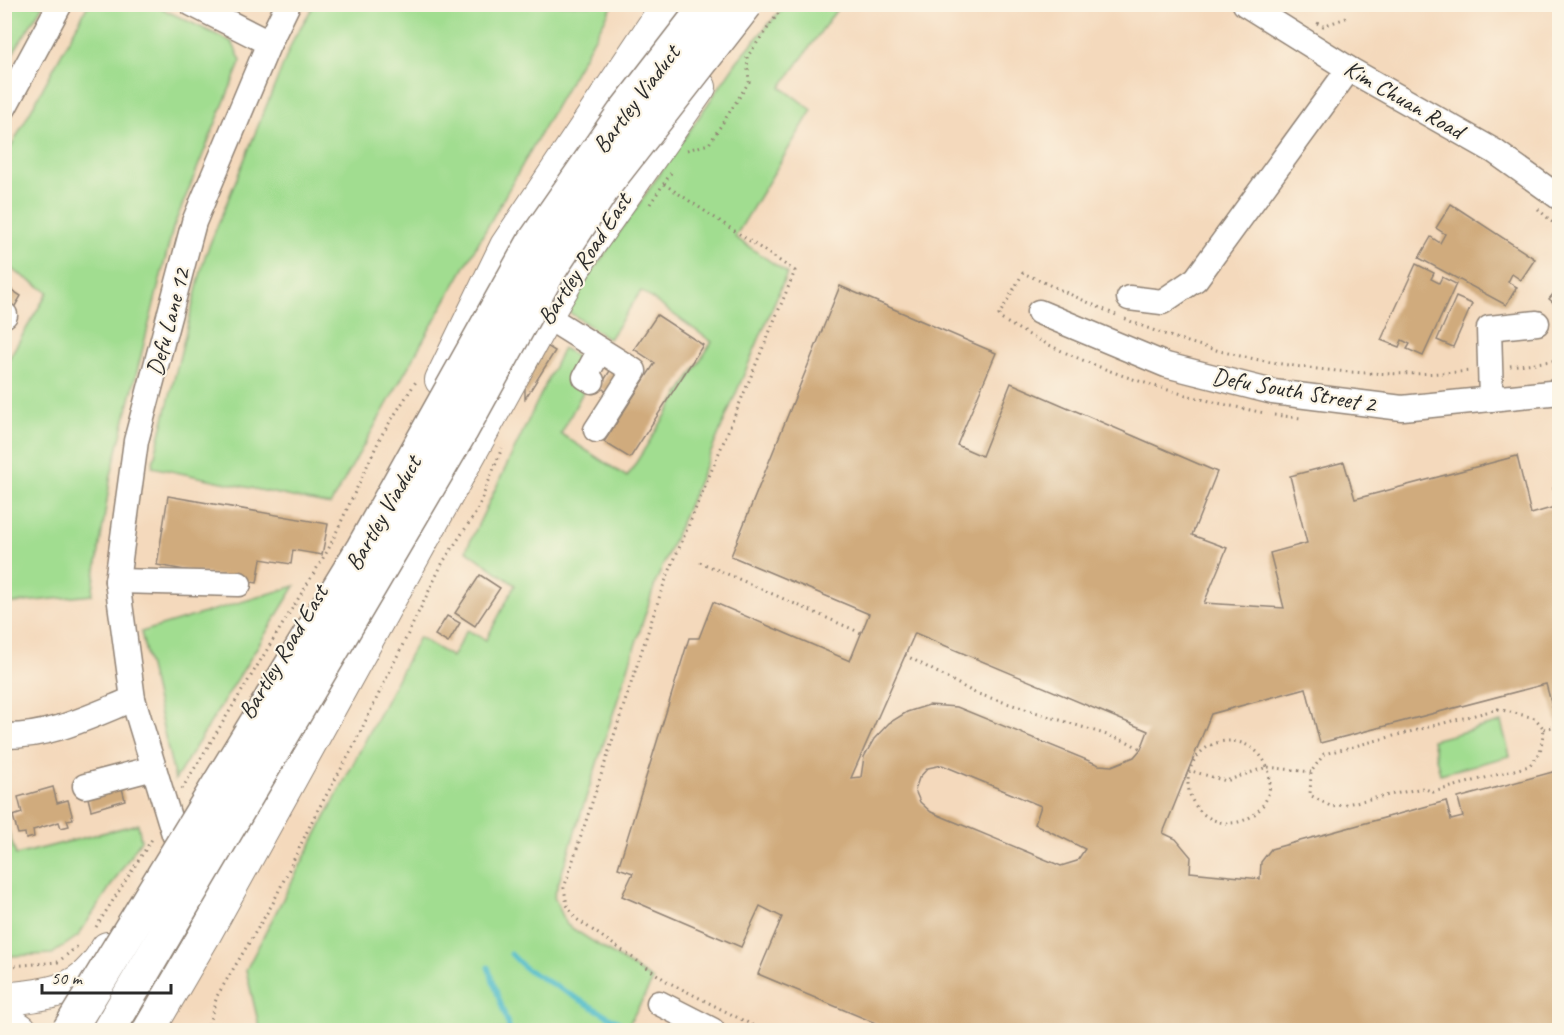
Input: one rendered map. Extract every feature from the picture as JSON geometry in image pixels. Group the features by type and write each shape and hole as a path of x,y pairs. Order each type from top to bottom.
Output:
{"highway":[{"name":"Bartley Viaduct","path":"69,1030 363,548 532,245 623,114 708,4"},
{"name":"Bartley Viaduct","path":"109,1030 449,452 549,271 608,181 746,4"}],"main road":[{"name":"Bartley Road East","path":"4,997 14,999 62,991 86,975 101,958 173,813 330,572 426,409 506,246 668,4"},
{"name":"Bartley Road East","path":"149,1030 204,936 546,316 585,251 671,158 723,54 762,4"},
{"path":"600,103 602,137 610,152 635,159 671,158"},
{"path":"330,572 354,570 368,576 377,585 382,612"},
{"path":"166,1030 167,998"},
{"path":"4,1018 21,1030"}],"street":[{"path":"4,108 60,4"},
{"path":"192,4 269,43"},
{"name":"Defu Lane 12","path":"173,813 154,768 133,699 117,581 136,441 194,222 269,43 288,4"},
{"name":"Kim Chuan Road","path":"1245,4 1349,69 1494,151 1560,198"},
{"path":"1129,298 1162,302 1196,279 1349,69"},
{"name":"Defu South Street 2","path":"1039,312 1166,365 1273,392 1402,408 1560,392"},
{"path":"546,316 634,370 596,430"},
{"path":"1491,399 1489,328 1537,323"},
{"path":"592,381 585,377 600,350"},
{"path":"117,581 239,584"},
{"path":"4,736 29,736 57,729 133,699"},
{"path":"85,786 154,768"},
{"path":"659,1003 712,1030"}],"path":[{"path":"643,213 664,184 671,158 686,150 709,144 749,82 747,57 785,4"},
{"path":"1313,21 1323,26 1346,18"},
{"path":"664,184 795,271 663,588 564,888 567,905 575,918 668,982 762,1030"},
{"path":"1023,273 1142,326 1211,349 1290,366 1391,374 1491,368 1560,360"},
{"path":"91,935 173,813 328,550 381,436 418,377"},
{"path":"207,1030 217,996 278,894 442,562 477,511 503,444"},
{"path":"700,562 861,633"},
{"path":"905,655 975,693 1126,741 1141,749"},
{"path":"1498,709 1535,718 1544,729 1540,753 1530,766 1433,792 1423,788 1332,807 1310,795 1311,772 1324,754 1498,709"},
{"path":"1544,729 1556,726"},
{"path":"1227,741 1251,748 1261,756 1270,780 1268,794 1262,807 1252,817 1239,822 1225,823 1211,819 1196,805 1189,785 1189,771 1195,759 1204,750 1227,741"},
{"path":"1189,771 1226,781 1267,767 1311,772"},
{"path":"4,962 12,966 57,962 84,941"}],"green space":[{"path":"4,5 43,5 5,66"},
{"path":"88,5 154,5 232,42 241,61 173,228 111,475 92,595 5,604 5,365 48,292 5,265 5,158"},
{"path":"314,5 613,5 330,505 152,467 205,256 294,38"},
{"path":"785,5 840,5 781,87 812,110 735,237 787,273 655,584 554,897 567,925 653,980 627,1028 631,1030 260,1030 246,970 419,637 452,657 467,630 486,640 515,585 466,550 563,348 578,358 567,378 584,390 561,434 627,477 712,342 641,291 609,339 566,310 738,60"},
{"path":"295,586 175,780 141,632"},
{"path":"1501,722 1510,756 1440,774 1432,740"},
{"path":"4,818 16,855 138,824 141,840 78,936 52,954 10,956 5,952"}],"building":[{"path":"1451,204 1535,259 1521,280 1512,274 1508,282 1517,287 1506,305 1419,258 1431,237 1440,243 1445,234 1436,228"},
{"path":"1416,264 1434,273 1431,279 1439,283 1442,277 1456,284 1423,356 1407,349 1410,344 1402,340 1399,347 1381,340"},
{"path":"4,285 21,296 12,311 4,307"},
{"path":"840,286 996,353 957,445 982,456 1011,383 1217,472 1192,535 1227,548 1204,603 1284,608 1270,553 1307,543 1290,476 1344,462 1355,499 1517,456 1531,514 1558,506 1553,488 1560,487 1560,735 1546,684 1320,743 1306,688 1211,714 1163,833 1176,839 1191,857 1190,872 1260,879 1261,862 1271,849 1446,801 1451,820 1463,817 1458,798 1560,770 1560,1030 892,1030 758,974 782,917 760,906 741,947 622,896 633,873 618,868 689,638 699,638 713,602 850,661 869,614 731,556","holes":["915,633 1148,731 1141,749 1134,757 1112,766 1099,765 957,707 929,705 907,712 889,723 874,739 864,757 861,777 851,778","942,765 1041,806 1035,824 1085,849 1077,861 1061,866 931,812 920,802 915,790 919,778 928,768"]},
{"path":"1560,286 1560,308 1549,299"},
{"path":"1456,297 1472,304 1453,347 1437,340"},
{"path":"657,315 703,345 630,458 604,442 655,363 634,349"},
{"path":"542,343 555,351 525,399 525,371"},
{"path":"611,369 619,374 607,392 600,387"},
{"path":"168,496 328,524 322,555 293,550 291,564 261,559 257,583 157,565"},
{"path":"480,575 500,588 475,626 455,613"},
{"path":"447,616 460,623 448,643 435,635"},
{"path":"121,784 125,800 91,810 87,794"},
{"path":"53,787 57,803 68,800 73,819 67,820 69,826 61,828 59,822 33,830 34,837 26,839 25,833 18,834 13,816 22,813 18,797"}],"waterway":[{"path":"511,954 526,969 620,1023"},
{"path":"488,967 510,1030"}]}
